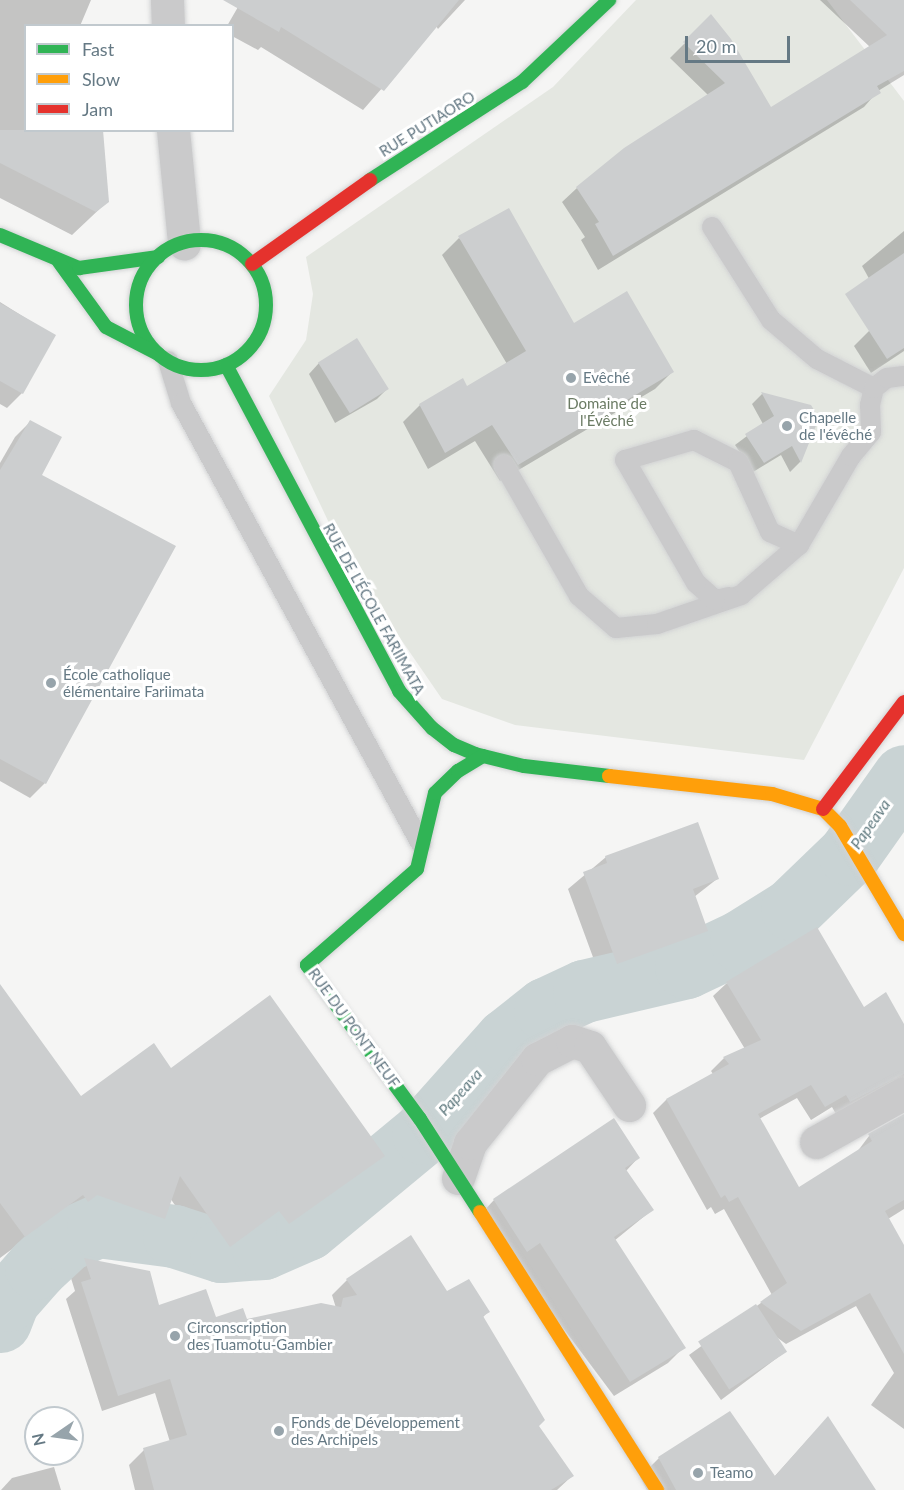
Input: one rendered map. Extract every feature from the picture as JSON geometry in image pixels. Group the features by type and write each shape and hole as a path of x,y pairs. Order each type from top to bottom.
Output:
{"main road":[{"name":"RUE PUTIAORO","path":"252,264 327,208 522,82 609,0"},
{"path":"0,235 79,268 214,241 242,253 252,264 268,302 266,316 253,345 226,364 193,369 163,358 106,327 59,261"},
{"path":"163,358 142,333 136,308 143,275 171,250"},
{"name":"RUE DE L'ÉCOLE FARIIMATA","path":"226,364 399,692 432,728 454,745 483,756 540,768 772,794 823,809"},
{"path":"904,702 823,809 840,826 904,934"},
{"name":"RUE DU PONT NEUF","path":"483,756 458,771 435,794 421,844 417,869 307,965 420,1119 657,1490"}],"street":[{"path":"167,0 168,24"},
{"path":"171,250 174,132"},
{"path":"450,1166 537,1059 572,1041 590,1047 629,1105"},
{"path":"816,1142 904,1093"}],"lane":[{"path":"712,227 771,320 817,359 874,388"},
{"path":"163,358 181,403 421,844"},
{"path":"874,388 888,378 904,376"},
{"path":"504,465 579,596 616,628 657,624 741,595 799,545 851,456 872,432 874,388"},
{"path":"741,595 715,600 696,583 625,460 694,440 738,462 770,532 799,545"}],"green space":[{"name":"Domaine de l'Évêché","path":"636,0 827,0 904,101 904,568 804,760 515,725 442,699 347,561 269,396 306,340 313,294 306,257 553,87"}],"building":[{"path":"223,0 459,0 384,91 281,27 279,32"},
{"path":"850,0 904,0 904,71 877,86 881,93 613,256 595,224 599,222 576,187 624,148 725,83 683,42 711,14 731,39 771,107 887,35"},
{"path":"0,130 103,132 109,202 96,212 0,163"},
{"name":"Evêché","path":"509,208 574,323 627,291 674,372 518,465 492,425 445,453 419,404 463,378 467,386 526,351 458,236"},
{"path":"904,253 904,348 887,359 845,294"},
{"path":"0,303 56,335 23,394 0,381"},
{"path":"357,338 389,389 350,413 318,362"},
{"name":"Chapelle de l'évêché","path":"761,392 811,405 819,418 801,463 792,446 764,463 745,434 774,416"},
{"name":"École catholique élémentaire Fariimata","path":"30,420 62,437 42,475 176,546 46,784 0,759 0,470"},
{"path":"698,822 719,879 693,889 708,931 617,964 583,872 607,863 605,856"},
{"path":"817,927 864,1007 886,992 904,1024 904,1074 850,1102 846,1095 825,1107 811,1085 758,1114 799,1187 872,1141 868,1134 904,1114 904,1200 885,1211 904,1245 904,1354 870,1293 801,1331 760,1302 787,1283 738,1197 729,1202 725,1195 721,1198 666,1099 729,1064 723,1057 761,1040 726,982"},
{"path":"0,984 81,1096 154,1043 171,1068 270,995 385,1156 289,1224 279,1211 230,1247 180,1176 165,1219 97,1195 88,1202 83,1195 25,1237 0,1203"},
{"path":"614,1118 640,1158 625,1168 654,1210 614,1237 686,1348 630,1382 540,1243 527,1252 493,1199"},
{"path":"411,1235 447,1291 469,1279 490,1312 483,1316 545,1420 539,1426 574,1476 551,1490 154,1490 143,1448 187,1435 170,1379 118,1396 81,1282 91,1279 84,1258 150,1271 159,1305 206,1289 216,1317 243,1308 247,1319 321,1303 341,1307 343,1298 357,1295 346,1279"},
{"path":"756,1304 787,1352 729,1389 698,1342"},
{"path":"730,1411 775,1476 828,1416 876,1490 676,1490 658,1457"}],"waterway":[{"name":"Papeava","path":"0,1321 8,1300 36,1268 66,1240 98,1226 174,1236 221,1251 263,1248 307,1229 423,1133 506,1040 545,1009 584,991 686,967 741,941 792,909 849,854 904,776"}],"traffic: fast":[{"path":"370,180 522,82 609,0"},
{"path":"0,235 79,268 158,257"},
{"path":"201,240 226,245 247,259 261,280 266,305 261,330 247,351 226,365 201,370 176,365 155,351 141,330 136,305 141,280 155,259 176,245 201,240"},
{"path":"59,262 106,327 158,354"},
{"path":"226,365 399,691 432,728 454,745 475,754 524,766 609,776"},
{"path":"480,1212 420,1119 307,965 417,869 435,793 458,771 483,756"}],"traffic: slow":[{"path":"609,776 772,794 823,809 840,826 904,934"},
{"path":"480,1212 657,1490"}],"traffic: jam":[{"path":"252,264 370,180"},
{"path":"823,809 904,702"}],"place":[{"name":"Evêché","path":"571,378"},
{"name":"Chapelle de l'évêché","path":"787,426"},
{"name":"École catholique élémentaire Fariimata","path":"51,683"},
{"name":"Circonscription des Tuamotu-Gambier","path":"175,1336"},
{"name":"Fonds de Développement des Archipels","path":"279,1431"},
{"name":"Teamo","path":"698,1473"}]}
